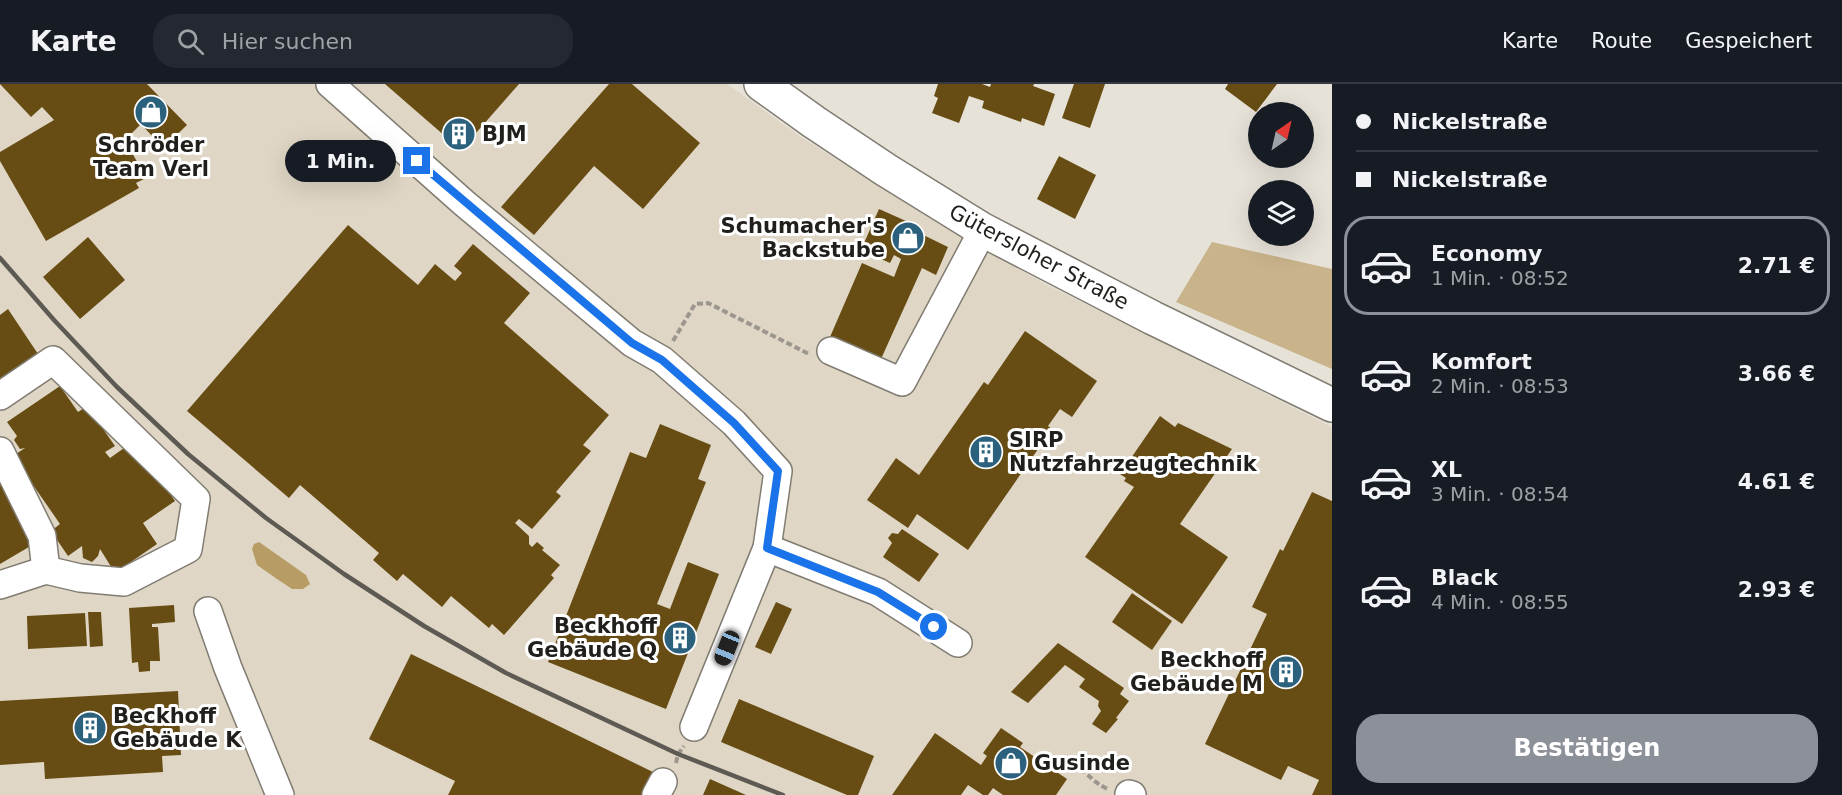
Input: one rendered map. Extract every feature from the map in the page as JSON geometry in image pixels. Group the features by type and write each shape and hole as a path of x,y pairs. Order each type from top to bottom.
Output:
{"main road":[{"name":"Gütersloher Straße","path":"761,84 886,170 983,230 1153,318 1332,405"}],"street":[{"path":"330,84 464,203 632,343 662,360 734,423 778,471 767,548 694,727"},
{"path":"831,351 902,382 983,230"},
{"path":"0,396 53,360 196,499 188,549 124,582 80,578 46,570 0,585"},
{"path":"0,451 42,536 46,570"},
{"path":"767,548 878,592 958,643"},
{"path":"208,610 232,678 280,795"}],"path":[{"path":"662,360 695,304 708,303 810,355 831,351"},
{"path":"660,788 673,773 678,753 689,740 694,727"},
{"path":"1074,763 1086,771 1090,780 1104,788 1117,793 1130,794"}],"shaded area":[{"path":"0,84 727,84 801,137 932,220 1045,284 1332,427 1332,795 0,795"},
{"path":"1212,242 1332,269 1332,369 1176,302"},
{"path":"259,542 306,575 310,584 303,589 292,589 257,565 252,549 254,544"}],"building":[{"path":"0,84 147,84 187,125 163,148 141,124 125,140 146,178 136,183 139,188 46,241 0,161 0,152 54,120 42,107 31,117"},
{"name":"BJM","path":"385,84 519,84 461,150"},
{"path":"609,84 632,84 700,143 643,209 594,166 534,235 501,207"},
{"path":"938,84 982,84 990,87 991,84 1034,84 1033,86 1055,94 1044,126 1022,118 1021,122 982,108 984,101 969,96 959,123 932,113 938,98 934,96"},
{"path":"1074,84 1105,84 1090,128 1062,118"},
{"path":"1228,84 1277,84 1264,102 1248,102 1248,106 1225,89"},
{"path":"1059,156 1096,175 1075,219 1037,199"},
{"path":"879,209 915,225 913,230 948,247 936,275 922,268 881,359 830,337 862,263 894,277 901,259 894,255 890,263 861,250"},
{"path":"348,225 418,285 435,264 455,281 462,273 454,266 473,244 530,293 504,323 609,415 583,445 591,451 556,492 561,496 532,529 519,519 515,523 529,536 529,544 532,547 537,542 544,548 542,550 560,565 551,575 554,578 504,635 492,624 489,628 451,596 442,607 403,574 397,581 373,560 379,553 300,485 289,498 187,411"},
{"path":"88,237 125,280 80,319 43,277"},
{"path":"8,309 40,357 0,385 0,315"},
{"name":"SIRP Nutzfahrzeugtechnik","path":"1025,331 1097,381 1072,417 1060,409 1048,426 1052,429 968,550 917,514 908,528 867,500 896,458 919,475 984,382 988,385"},
{"path":"60,386 78,412 87,406 115,446 105,452 110,458 134,441 175,501 143,523 157,544 115,573 100,549 98,556 92,562 83,558 82,546 68,556 51,531 60,524 13,456 25,448 20,449 14,440 17,436 7,422"},
{"path":"1160,416 1175,427 1178,423 1232,449 1180,524 1228,557 1182,624 1085,557 1134,487 1124,481 1126,478 1120,474"},
{"path":"660,424 711,445 698,479 706,482 657,604 670,609 688,562 719,574 666,709 548,662 630,452 646,458"},
{"path":"0,484 34,544 0,564"},
{"name":"Beckhoff Gebäude M","path":"1312,492 1332,501 1332,795 1312,795 1319,780 1288,766 1281,780 1205,744 1267,614 1252,607 1280,549 1283,551"},
{"path":"902,529 939,554 919,582 883,557 892,543 888,538 892,533 898,534"},
{"path":"1132,593 1172,621 1152,650 1112,622"},
{"path":"776,602 792,609 771,654 755,647"},
{"path":"174,605 175,622 152,624 152,627 158,627 160,661 150,661 150,671 139,672 138,662 132,663 129,608"},
{"path":"88,612 101,612 103,646 90,647"},
{"path":"85,613 87,646 28,649 27,616"},
{"path":"1058,643 1124,688 1120,694 1129,701 1106,733 1092,724 1101,711 1098,706 1099,701 1079,687 1085,679 1065,665 1028,703 1011,692"},
{"path":"411,654 655,773 644,795 448,795 455,781 369,739"},
{"name":"Beckhoff Gebäude K","path":"178,691 181,755 162,756 163,772 45,779 44,762 0,765 0,701"},
{"path":"739,699 874,756 858,795 847,795 721,742"},
{"path":"1001,728 1023,743 1020,747 1067,779 1056,795 1003,795 993,788 988,795 983,795 968,785 961,795 892,795 935,733 981,765 987,756 983,753"},
{"path":"710,779 746,795 703,795"}],"railway":[{"path":"0,258 116,386 188,454 266,518 344,574 424,626 506,673 678,754 783,795"}],"place":[{"name":"Schröder Team Verl","path":"151,112"},
{"name":"BJM","path":"459,134"},
{"name":"Schumacher's Backstube","path":"908,238"},
{"name":"SIRP Nutzfahrzeugtechnik","path":"986,452"},
{"name":"Beckhoff Gebäude Q","path":"680,638"},
{"name":"Beckhoff Gebäude M","path":"1286,672"},
{"name":"Beckhoff Gebäude K","path":"90,728"},
{"name":"Gusinde","path":"1011,763"}],"route":[{"path":"417,161 632,343 662,360 734,423 778,471 767,548 878,592 934,627"}]}
